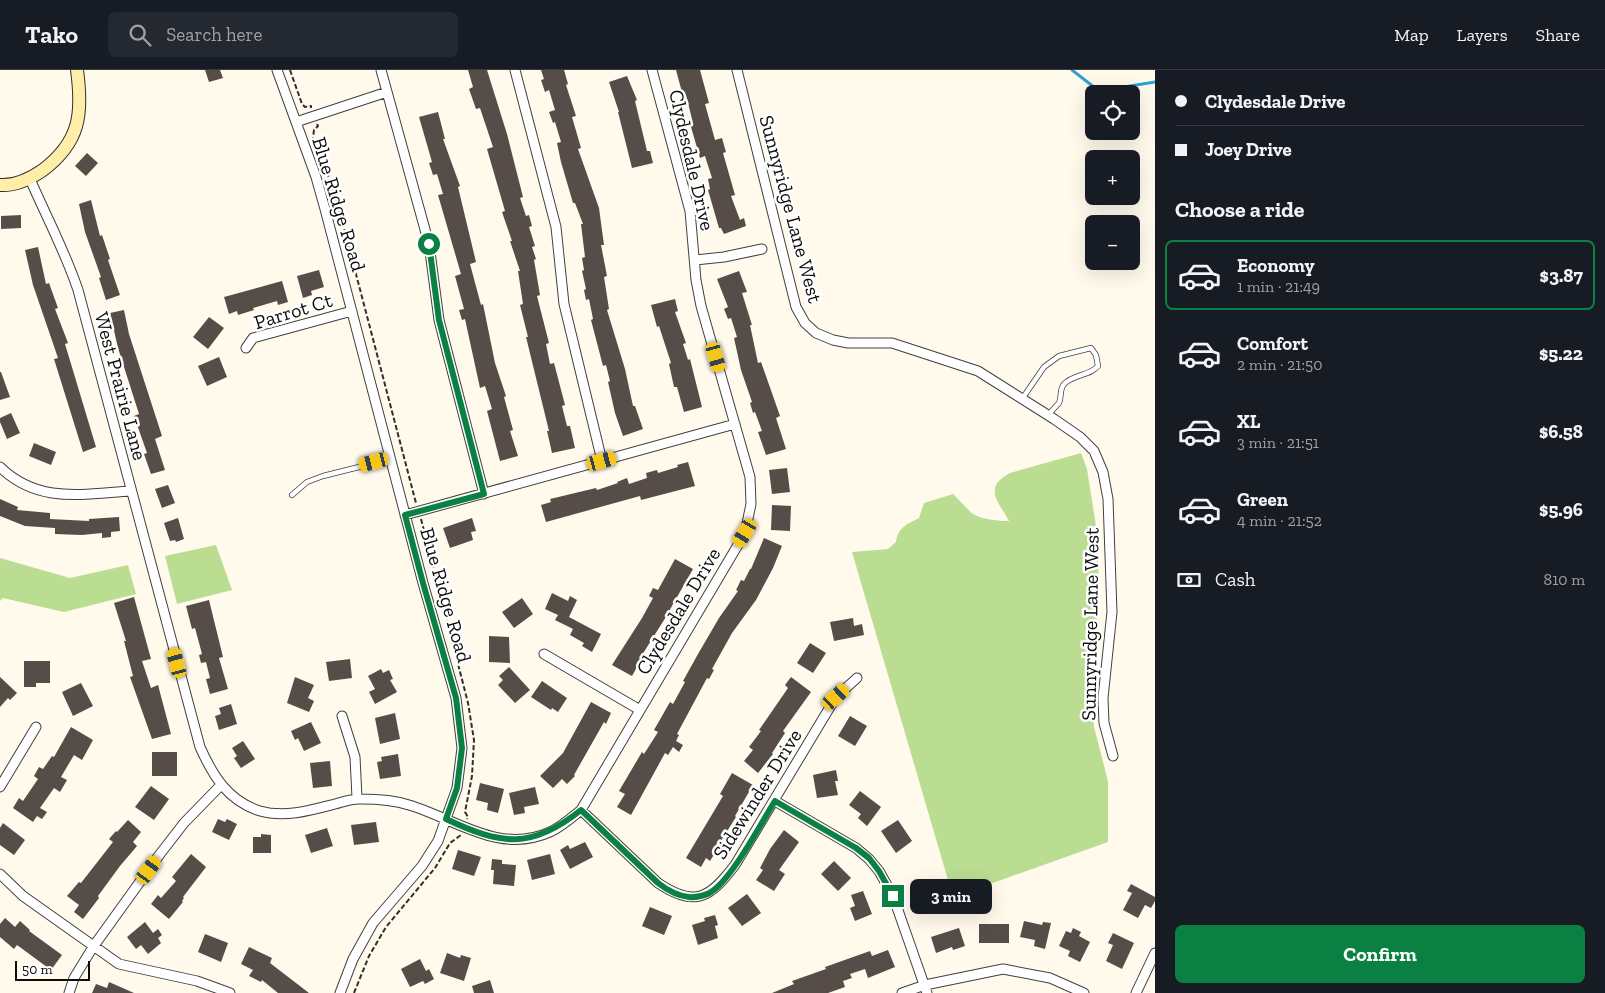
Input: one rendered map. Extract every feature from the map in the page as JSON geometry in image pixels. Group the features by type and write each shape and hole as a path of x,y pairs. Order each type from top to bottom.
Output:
{"street":[{"path":"0,185 8,186 30,179 53,162 67,147 77,126 80,104 77,70"},
{"name":"Blue Ridge Road","path":"277,70 316,176 423,583 456,698 462,748 457,788 438,841 422,866 373,923 353,959 340,993"},
{"path":"381,70 429,244 439,320 484,494"},
{"path":"515,70 556,227 564,304 602,461"},
{"name":"Clydesdale Drive","path":"357,798 408,804 499,839 522,839 549,832 581,810 745,533 751,504 750,477 701,306 696,280 690,211 652,70"},
{"name":"Sunnyridge Lane West","path":"737,70 796,308 805,323 816,333 833,340 848,343 892,343 978,371 1080,437 1094,451 1103,472 1108,499 1112,612 1103,698 1104,723 1113,756"},
{"path":"296,122 387,92"},
{"name":"West Prairie Lane","path":"30,179 67,259 78,290 200,748 210,771 221,785 240,800 260,810 279,813 309,811 357,798"},
{"path":"695,260 724,257 762,248"},
{"name":"Parrot Ct","path":"246,348 252,338 352,311"},
{"path":"405,515 735,424"},
{"path":"0,467 8,476 28,488 50,494 66,495 131,491"},
{"path":"544,654 640,710"},
{"name":"Sidewinder Drive","path":"581,810 658,883 672,893 690,898 710,893 722,883 735,865 836,697 857,678"},
{"path":"342,716 355,756 357,798"},
{"path":"0,787 36,728"},
{"path":"69,993 74,978 93,947 184,823 221,785"},
{"path":"775,801 856,848 869,858 879,871 893,896 926,989"},
{"path":"0,874 23,896 119,964 197,981 230,993"},
{"path":"1136,993 1155,953"},
{"path":"902,993 926,989 1003,969 1050,978 1084,993"}],"lane":[{"path":"1022,399 1044,367 1059,356 1091,348 1096,355 1098,366 1096,369 1074,377 1063,385 1059,403 1048,415"},
{"path":"292,495 307,482 323,476 391,459"}],"path":[{"path":"290,70 302,104 311,106 318,126 314,130 313,138 330,180 340,217 468,703 474,740 472,776 465,812 468,817 461,836 450,843 435,868 386,927 369,956 354,993"}],"green space":[{"path":"1081,453 1087,469 1097,532 1099,592 1095,639 1090,665 1094,727 1108,781 1108,842 953,897 852,552 888,549 896,542 901,529 919,518 924,503 953,494 977,516 986,519 1009,521 995,496 997,484 1002,479 1010,473"},
{"path":"216,545 232,590 177,604 165,556"},
{"path":"0,558 70,578 128,565 136,594 64,612 3,598 0,601"}],"building":[{"path":"205,70 220,70 223,78 209,82"},
{"path":"468,70 487,70 507,134 523,197 520,198 526,216 529,215 532,226 529,227 535,246 532,247 536,259 534,260 540,295 537,296 549,343 546,344 550,364 554,363 565,405 562,406 567,426 570,426 575,448 552,453 547,431 549,431 520,305 523,304 518,271 520,271 502,212 505,211 487,149 493,147 480,108 476,109 469,89 473,87"},
{"path":"541,70 564,70 568,84 566,85 576,116 572,117 581,148 578,149 599,208 604,245 601,245 607,276 604,277 609,309 607,310 625,369 633,406 635,406 643,429 623,436 615,413 606,365 603,366 591,320 593,319 589,299 586,300 584,290 586,289 582,271 584,270 582,258 585,257 581,224 583,224 575,203 573,203 561,162 557,143 561,142 555,122 553,123 549,112 555,110 549,90 545,92 541,80 544,79"},
{"path":"676,70 700,70 709,103 705,104 715,140 722,138 726,152 723,153 735,195 731,196 740,220 744,218 746,226 724,234 721,228 719,228 708,190 710,189 708,179 712,178 705,156 700,158 689,120 692,119 686,95 683,96"},
{"path":"627,76 637,100 635,101 647,151 650,151 653,163 632,168 619,112 609,82"},
{"path":"438,112 445,139 443,139 460,186 458,187 476,262 470,264 481,305 483,304 495,363 506,396 504,397 513,430 510,431 518,456 500,461 487,411 492,409 485,386 480,388 465,319 462,320 459,310 464,309 455,276 461,274 438,195 443,194 437,174 433,175 429,163 432,162 419,117"},
{"path":"87,153 98,163 86,176 75,166"},
{"path":"91,200 100,236 102,235 120,295 106,300 99,278 101,277 85,232 79,204"},
{"path":"21,215 21,228 1,229 1,216"},
{"path":"38,247 46,284 49,283 58,308 55,309 68,343 65,344 96,447 83,452 54,359 58,358 33,285 25,250"},
{"path":"319,270 324,287 311,291 312,295 303,298 297,276"},
{"path":"739,271 747,292 742,293 752,325 750,325 758,363 761,362 780,416 776,418 786,449 766,455 758,432 762,431 755,412 753,413 750,403 752,402 741,370 734,338 737,337 731,318 728,319 724,309 728,307 717,279"},
{"path":"282,281 288,302 278,305 277,301 253,308 254,310 238,315 237,311 229,314 224,297"},
{"path":"675,299 678,311 675,312 686,343 683,344 688,360 690,359 702,407 684,412 677,387 674,387 669,364 671,363 651,305"},
{"path":"124,310 129,334 162,436 155,439 165,470 151,474 144,454 147,453 134,416 139,414 118,348 110,313"},
{"path":"209,317 224,328 208,349 193,337"},
{"path":"219,357 227,377 207,386 198,366"},
{"path":"0,372 10,397 0,400"},
{"path":"11,413 20,433 7,439 0,418"},
{"path":"34,443 56,452 51,465 29,456"},
{"path":"688,462 695,486 641,500 640,496 546,522 541,505 551,502 550,499 596,488 597,490 627,478 629,484 647,478 646,473 657,470 658,473"},
{"path":"787,468 790,492 772,494 769,470"},
{"path":"168,485 175,503 162,508 155,489"},
{"path":"0,499 18,507 17,510 50,513 50,519 89,521 89,519 119,517 120,531 111,532 111,537 102,538 102,533 82,535 55,534 55,528 25,526 0,516"},
{"path":"772,505 791,506 790,531 771,530"},
{"path":"178,518 184,539 176,542 175,540 170,541 164,523"},
{"path":"472,518 476,531 471,532 473,540 450,548 443,528"},
{"path":"764,538 782,546 773,568 756,600 732,633 712,669 714,670 709,679 707,678 677,734 679,735 676,741 683,745 679,752 673,747 668,755 665,753 631,815 617,807 625,794 619,791 642,752 644,754 658,732 654,730 670,702 673,704 698,654 719,618 738,591 736,590 741,580 744,581 751,569"},
{"path":"675,559 693,569 642,655 632,676 612,665 653,598 649,596 653,588 658,590"},
{"path":"552,593 568,601 570,596 577,600 569,617 601,634 592,652 582,646 584,643 570,635 573,629 555,620 558,615 545,609"},
{"path":"134,597 151,659 142,661 151,688 158,685 171,734 152,739 130,677 133,676 124,641 126,641 114,603"},
{"path":"522,598 533,614 514,628 502,612"},
{"path":"209,600 223,657 219,658 228,689 210,694 206,679 210,678 206,662 201,663 199,655 202,654 195,628 192,629 186,606"},
{"path":"853,618 854,626 862,624 864,635 834,641 830,622"},
{"path":"489,636 509,637 510,663 489,662"},
{"path":"810,643 826,653 813,673 797,663"},
{"path":"350,659 352,678 329,681 326,662"},
{"path":"24,661 50,661 50,683 36,683 36,687 24,687"},
{"path":"509,667 530,690 515,703 498,685 503,680 499,676"},
{"path":"381,669 383,673 389,670 393,679 390,680 397,692 375,704 369,692 375,689 368,676"},
{"path":"0,677 17,693 10,700 8,698 0,707"},
{"path":"295,677 314,685 308,698 314,701 309,712 287,703"},
{"path":"791,677 811,692 783,731 785,733 773,754 758,773 744,761 753,750 749,747 761,731 759,730 788,688 785,685"},
{"path":"542,681 567,698 558,712 552,708 551,710 531,697"},
{"path":"81,683 93,706 73,716 62,692"},
{"path":"591,702 611,713 606,724 604,722 575,776 567,784 562,779 553,788 540,776 563,753"},
{"path":"231,704 237,724 219,730 215,716 221,714 219,708"},
{"path":"395,713 400,739 380,744 375,718"},
{"path":"850,716 867,726 855,746 838,736"},
{"path":"311,722 321,743 304,751 298,738 295,740 291,731"},
{"path":"71,727 93,740 82,760 74,755 61,777 67,780 60,792 54,788 40,808 47,812 42,819 37,816 33,822 13,808 19,798 23,801 38,779 34,776 39,767 43,769 52,756 54,757"},
{"path":"243,741 255,759 241,768 234,758 237,756 232,748"},
{"path":"152,752 177,752 177,776 152,776"},
{"path":"398,754 401,776 380,779 377,762 382,761 381,757"},
{"path":"330,761 332,786 313,788 310,763"},
{"path":"836,770 838,781 835,781 838,795 817,798 813,775"},
{"path":"732,773 753,785 710,861 706,858 701,867 686,858 723,796 720,794"},
{"path":"480,783 504,789 498,813 487,810 488,803 476,800"},
{"path":"151,786 169,799 154,820 135,807"},
{"path":"535,787 539,804 524,807 525,813 514,815 509,793"},
{"path":"860,791 881,807 867,826 858,818 861,814 849,805"},
{"path":"218,819 225,822 227,819 237,824 229,840 212,832"},
{"path":"128,820 141,832 133,842 137,846 120,866 83,919 74,912 79,905 67,896 79,882 81,883 113,842 109,839"},
{"path":"898,820 912,841 896,853 881,831"},
{"path":"376,822 379,842 354,845 351,825"},
{"path":"3,823 25,840 14,855 0,845 0,828"},
{"path":"327,828 333,846 311,853 305,835"},
{"path":"784,830 799,842 779,870 785,874 774,891 756,880 763,870 760,868 770,849"},
{"path":"261,834 271,835 271,853 253,853 253,837 261,837"},
{"path":"585,842 593,857 570,869 560,850 568,845 570,849"},
{"path":"458,850 481,857 474,876 452,869"},
{"path":"191,854 206,867 183,897 183,902 169,919 151,904 158,895 161,898 176,881 172,877"},
{"path":"550,854 555,874 532,880 527,860"},
{"path":"492,859 502,860 502,864 516,865 514,886 493,884 494,870 491,870"},
{"path":"834,861 851,878 838,891 821,874"},
{"path":"1131,884 1155,897 1151,908 1145,905 1138,918 1123,910 1132,893 1127,891"},
{"path":"863,891 872,914 855,921 850,908 855,906 851,895"},
{"path":"747,894 761,913 742,926 728,908"},
{"path":"650,907 672,916 664,935 642,926"},
{"path":"715,915 718,925 715,926 718,938 698,945 692,925 705,921 704,918"},
{"path":"5,918 15,927 20,921 29,931 62,955 51,970 17,945 14,949 0,937 0,924"},
{"path":"1024,921 1042,925 1043,922 1051,923 1045,949 1034,946 1035,940 1020,937"},
{"path":"145,922 153,933 158,929 162,935 158,938 161,943 148,954 141,945 136,949 127,937"},
{"path":"979,924 1009,924 1009,943 979,943"},
{"path":"959,928 965,946 953,950 952,947 936,953 931,937"},
{"path":"1073,928 1081,932 1079,936 1090,942 1080,962 1068,956 1070,951 1059,946 1066,931 1071,933"},
{"path":"1113,933 1134,943 1122,969 1106,961 1113,945 1108,943"},
{"path":"205,934 228,943 221,962 198,952"},
{"path":"249,947 272,958 270,963 309,993 278,993 262,980 261,982 249,976 253,970 241,964"},
{"path":"888,950 895,967 868,978 865,969 850,974 852,978 843,981 845,987 828,993 772,993 794,984 792,981 826,969 825,967 870,951 872,956"},
{"path":"447,953 460,958 461,955 471,958 464,981 440,973"},
{"path":"420,959 426,971 429,969 434,979 425,984 423,981 410,987 401,969"},
{"path":"490,980 494,993 474,993 472,986"},
{"path":"109,982 134,993 92,993 96,984 107,988"}],"waterway":[{"path":"1072,70 1099,91 1155,82"}],"route":[{"path":"429,244 439,320 484,494 405,515 456,698 462,748 457,788 446,819 473,831 499,839 522,839 549,832 581,810 658,883 672,893 690,898 710,893 722,883 775,801 856,848 869,858 879,871 893,896"}]}
